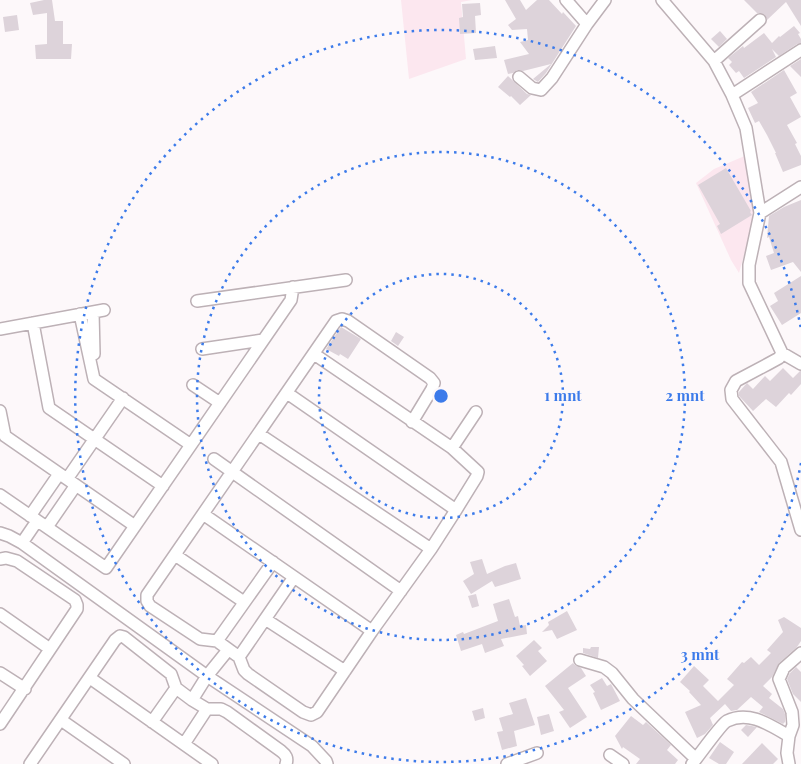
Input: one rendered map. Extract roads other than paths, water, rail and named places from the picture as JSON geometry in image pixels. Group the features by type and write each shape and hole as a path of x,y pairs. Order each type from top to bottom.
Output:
{"street":[{"path":"566,0 587,24"},
{"path":"518,77 532,88 541,90 552,78 605,0"},
{"path":"662,0 714,61 732,95 746,128 760,213 749,265 749,283 782,353 801,364"},
{"path":"714,61 760,20"},
{"path":"732,95 801,50"},
{"path":"760,213 801,187"},
{"path":"197,301 346,280"},
{"path":"0,495 106,568 291,300 293,288"},
{"path":"0,329 98,311 94,378"},
{"path":"80,314 94,378 191,445"},
{"path":"314,354 412,422 452,448 478,472 430,549 317,712 311,715 303,712 248,674 244,670 239,657 217,641 200,639 150,606 147,601 147,595 336,321 342,319 348,321 430,378 434,383 412,422"},
{"path":"33,323 49,408 163,486"},
{"path":"202,349 263,340"},
{"path":"782,353 778,358 736,381 731,390 732,399 782,462 801,530"},
{"path":"193,385 220,403"},
{"path":"287,393 456,510"},
{"path":"22,543 123,398"},
{"path":"0,411 5,436 135,526"},
{"path":"452,448 476,412"},
{"path":"259,434 430,549"},
{"path":"214,459 401,591"},
{"path":"38,521 67,480"},
{"path":"203,514 372,631"},
{"path":"0,533 22,543 207,676 312,746 327,764"},
{"path":"175,555 244,602"},
{"path":"0,559 6,558 17,561 75,600 78,605 25,689 0,724"},
{"path":"217,641 272,562"},
{"path":"239,657 294,577"},
{"path":"0,614 50,649"},
{"path":"265,620 344,671"},
{"path":"35,762 61,720 115,640 120,636 124,637 171,674 176,688 192,700 206,710 221,709 227,712 286,755 288,761 286,764"},
{"path":"192,700 207,676 228,650"},
{"path":"789,764 787,753 789,736 793,725 792,712 779,679 784,668 801,652"},
{"path":"580,660 604,667 612,673 633,699 694,762 726,721 742,717 756,718 789,736"},
{"path":"0,673 25,689"},
{"path":"90,678 212,764"},
{"path":"152,722 176,688"},
{"path":"184,744 206,710"},
{"path":"61,720 124,764"},
{"path":"507,764 536,753"},
{"path":"610,755 623,764"}]}
